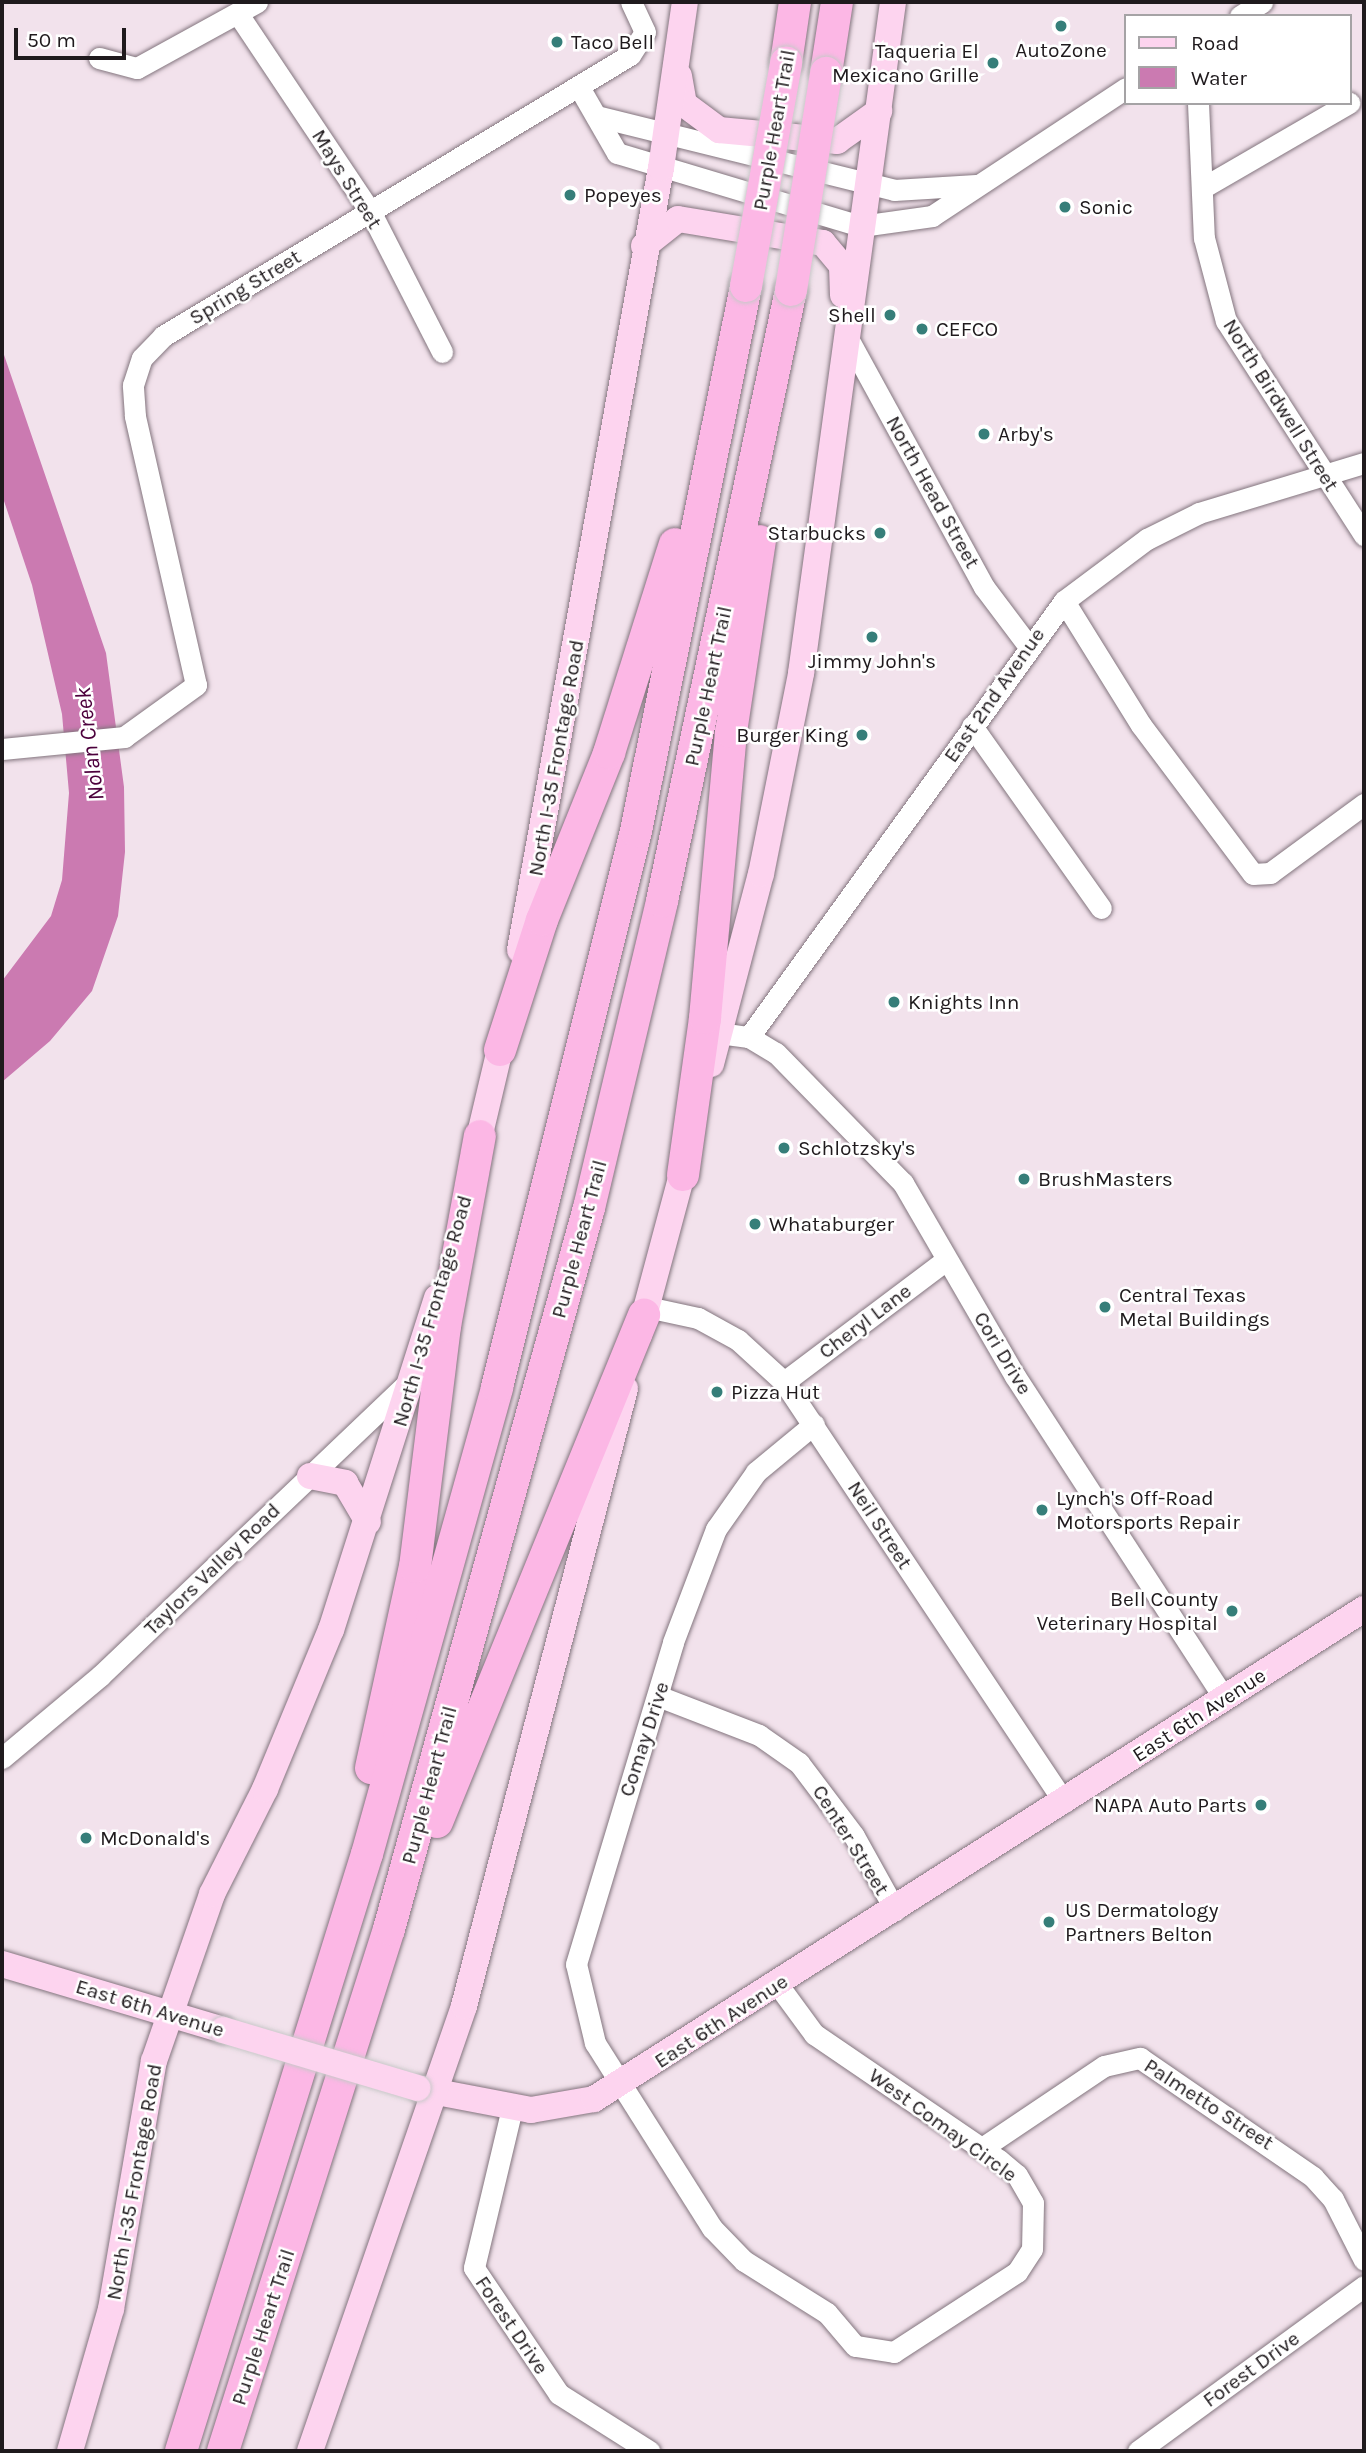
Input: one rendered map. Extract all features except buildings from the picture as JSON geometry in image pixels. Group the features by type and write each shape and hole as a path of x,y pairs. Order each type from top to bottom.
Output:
{"highway":[{"name":"Purple Heart Trail","path":"181,2451 407,1714 542,1214 636,831 746,285 795,2"},
{"name":"Purple Heart Trail","path":"226,2441 390,1929 589,1208 778,360 837,2"},
{"path":"683,1175 705,1018 737,682 772,475 778,360"},
{"path":"500,1050 621,716 728,375"},
{"path":"331,1966 415,1567 446,1326 480,1136"},
{"path":"390,1929 645,1311"}],"main road":[{"path":"685,2 681,29 684,104 719,130 837,141 878,111"},
{"path":"312,2446 527,1774 645,1311 683,1175 786,758 893,2"},
{"name":"North I-35 Frontage Road","path":"70,2451 111,2309 145,2100 171,2012 212,1894 310,1687 417,1374 480,1136 500,1050 644,246 661,168 681,29"},
{"path":"644,246 678,219 823,243 842,266 846,335"},
{"path":"310,1476 345,1483 368,1522"},
{"name":"East 6th Avenue","path":"2,1964 171,2012 427,2091 512,2108 575,2106 621,2086 1364,1609"}],"street":[{"path":"99,58 137,68 257,2"},
{"name":"Spring Street","path":"2,749 124,737 196,685 135,416 133,385 142,358 163,336 579,87 637,47 645,32 631,2"},
{"path":"1243,14 1262,2"},
{"name":"Mays Street","path":"238,14 371,213 442,352"},
{"path":"579,87 617,153 862,226 932,216 1124,89"},
{"name":"North Birdwell Street","path":"1198,105 1210,280 1226,321 1364,535"},
{"path":"1204,187 1347,105"},
{"path":"596,116 867,185 907,190 976,185"},
{"name":"North Head Street","path":"846,335 984,587 1027,644"},
{"name":"East 2nd Avenue","path":"749,1037 972,726 1027,644 1064,601 1175,524 1323,473 1364,463"},
{"path":"1064,601 1231,852 1253,874 1270,873 1364,804"},
{"path":"972,726 1101,908"},
{"path":"719,1033 749,1037"},
{"name":"Cori Drive","path":"749,1037 776,1053 883,1158 1225,1699"},
{"name":"Cheryl Lane","path":"784,1382 946,1260"},
{"name":"Neil Street","path":"645,1311 708,1324 749,1348 784,1382 1064,1802"},
{"name":"Taylors Valley Road","path":"2,1758 100,1676 417,1374"},
{"name":"Comay Drive","path":"814,1424 756,1472 722,1518 697,1573 582,1929 576,1964 585,2019 621,2086 727,2245 827,2313 855,2346 894,2352 963,2310"},
{"name":"Center Street","path":"658,1696 759,1735 799,1763 854,1836 894,1910"},
{"name":"West Comay Circle","path":"778,1985 814,2034 982,2148 1027,2188 1036,2226 1027,2261 963,2310"},
{"name":"Palmetto Street","path":"982,2148 1104,2066 1140,2058 1313,2177 1333,2199 1364,2260"},
{"name":"Forest Drive","path":"512,2108 474,2268 559,2394 649,2451"},
{"name":"Forest Drive","path":"1138,2451 1364,2286"}],"water":[{"name":"Nolan Creek","path":"2,349 106,653 124,787 125,852 118,916 92,991 50,1041 2,1082 2,981 51,916 62,880 69,793 62,714 32,585 2,495"}],"place":[{"name":"AutoZone","path":"1061,26"},
{"name":"Taco Bell","path":"557,42"},
{"name":"Taqueria El Mexicano Grille","path":"993,63"},
{"name":"Popeyes","path":"570,195"},
{"name":"Sonic","path":"1065,207"},
{"name":"Shell","path":"890,315"},
{"name":"CEFCO","path":"922,329"},
{"name":"Arby's","path":"984,434"},
{"name":"Starbucks","path":"880,533"},
{"name":"Jimmy John's","path":"872,637"},
{"name":"Burger King","path":"862,735"},
{"name":"Knights Inn","path":"894,1002"},
{"name":"Schlotzsky's","path":"784,1148"},
{"name":"BrushMasters","path":"1024,1179"},
{"name":"Whataburger","path":"755,1224"},
{"name":"Central Texas Metal Buildings","path":"1105,1307"},
{"name":"Pizza Hut","path":"717,1392"},
{"name":"Lynch's Off-Road Motorsports Repair","path":"1042,1510"},
{"name":"Bell County Veterinary Hospital","path":"1232,1611"},
{"name":"NAPA Auto Parts","path":"1261,1805"},
{"name":"McDonald's","path":"86,1838"},
{"name":"US Dermatology Partners Belton","path":"1049,1922"}]}
